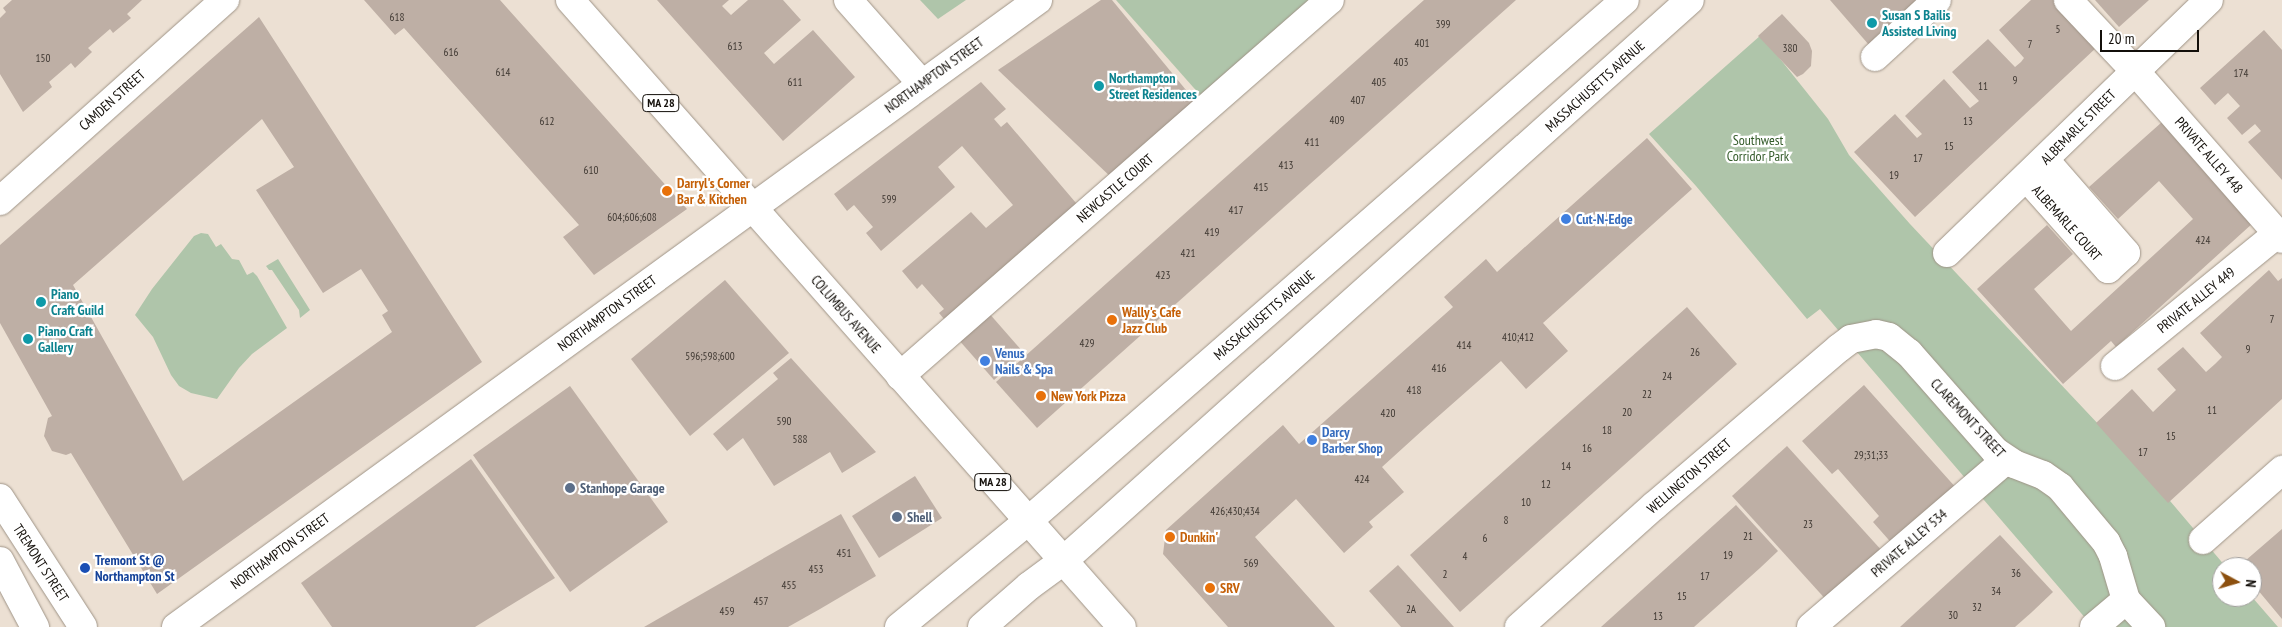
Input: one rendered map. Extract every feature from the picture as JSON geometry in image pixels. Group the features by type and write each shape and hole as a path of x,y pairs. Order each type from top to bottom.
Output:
{"street":[{"name":"CAMDEN STREET","path":"0,201 224,0"},
{"name":"COLUMBUS AVENUE","path":"570,0 1122,627"},
{"path":"848,0 922,84"},
{"name":"NORTHAMPTON STREET","path":"176,627 1038,0"},
{"name":"NEWCASTLE COURT","path":"900,376 1330,0"},
{"name":"MASSACHUSETTS AVENUE","path":"899,627 1028,521 1625,0"},
{"name":"MASSACHUSETTS AVENUE","path":"982,627 1028,586 1063,560 1690,0"},
{"path":"1874,57 1937,0"},
{"name":"PRIVATE ALLEY 448","path":"2068,0 2135,71 2280,236"},
{"name":"ALBEMARLE STREET","path":"1947,253 2209,0"},
{"name":"PRIVATE ALLEY 449","path":"2114,366 2280,236"},
{"name":"CLAREMONT STREET","path":"1865,335 1882,335 1902,347 1995,451 2006,460 2050,479 2075,504 2109,547 2126,600 2151,627"},
{"name":"WELLINGTON STREET","path":"1519,627 1682,482 1839,348 1852,339 1865,335"},
{"name":"PRIVATE ALLEY 534","path":"1811,627 2006,460"},
{"path":"2203,540 2282,470"},
{"name":"TREMONT STREET","path":"0,498 83,627"},
{"path":"0,561 35,627"},
{"path":"2094,627 2126,600"}],"green space":[{"path":"920,0 966,0 938,19"},
{"path":"1116,0 1313,0 1201,96"},
{"name":"Southwest Corridor Park","path":"1761,35 1828,119 1849,155 1910,224 2165,495 2218,557 2212,557 2212,607 2261,607 2278,627 2093,627 1820,309 1807,319 1696,186 1649,134"},
{"path":"201,233 208,234 216,247 221,244 232,259 239,260 247,275 253,272 257,276 287,328 252,354 239,368 217,399 191,393 179,386 171,375 153,337 135,315 152,289 194,236"},
{"path":"278,259 310,310 300,318 299,310 272,270 269,270 266,266"}],"building":[{"path":"12,0 142,0 127,14 131,18 113,33 110,29 88,48 92,52 75,68 71,63 49,82 52,87 23,112 0,74 0,18 6,12 3,8"},
{"path":"364,0 500,0 687,209 594,275 563,237 579,225 404,28 395,35"},
{"path":"657,0 729,0 722,6 731,15 748,0 783,0 801,20 764,53 774,64 813,30 855,77 783,141"},
{"name":"Northampton Street Residences","path":"1101,0 1112,0 1195,101 1114,180 998,70"},
{"path":"1424,0 1516,0 1037,428 996,382"},
{"name":"Susan S Bailis Assisted Living","path":"1830,0 1918,0 1869,45"},
{"path":"2031,0 2054,0 2097,47 1915,217 1854,152 1895,114 1917,138 1922,134 1905,116 1944,79 1970,108 1979,101 1952,72 1988,39 2015,67 2021,62 2024,58 1999,30"},
{"path":"2095,0 2149,0 2119,27"},
{"path":"1782,14 1809,43 1812,51 1811,66 1797,77 1758,36"},
{"name":"Piano Craft Guild","path":"259,17 482,362 157,594 71,453 66,455 52,451 44,436 48,418 52,416 0,323 0,245","holes":["262,119 294,167 256,190 323,293 361,269 388,311 382,315 392,332 183,481 73,285"]},
{"path":"2264,30 2282,50 2282,180 2248,142 2261,131 2255,124 2242,135 2227,118 2240,106 2228,93 2215,105 2200,88"},
{"path":"981,82 1006,109 994,119 1001,127 1007,122 1082,210 949,325 939,313 944,309 922,284 917,289 902,271 971,212 986,228 1013,205 962,146 938,167 955,187 881,251 866,233 873,227 854,205 847,211 834,194"},
{"path":"2162,122 2253,223 2116,347 2111,341 2063,384 1977,289 2047,225 2073,254 2034,289 2071,331 2193,219 2159,181 2118,219 2089,187"},
{"path":"1647,138 1692,189 1543,323 1568,351 1526,389 1501,361 1425,428 1382,467 1404,492 1369,522 1373,527 1344,553 1296,499 1255,537 1335,627 1228,627 1163,554 1166,530 1283,425 1299,444 1453,307 1444,297 1486,259 1497,272"},
{"path":"2269,270 2278,281 2282,278 2282,399 2168,503 2096,423 2132,389 2153,412 2176,390 2157,369 2183,347 2206,372 2222,357 2200,333"},
{"path":"725,280 789,353 690,436 631,359"},
{"path":"1687,307 1737,364 1460,612 1410,555"},
{"path":"988,312 1024,353 994,380 958,339"},
{"path":"791,358 876,452 842,473 830,452 774,486 743,438 727,451 713,434 778,379 773,373"},
{"path":"1864,385 1958,490 1895,547 1873,522 1879,516 1838,469 1832,474 1802,441"},
{"name":"Stanhope Garage","path":"570,386 668,522 570,592 473,455"},
{"path":"1787,446 1884,553 1829,603 1732,496"},
{"path":"471,459 555,578 475,627 332,627 301,583"},
{"name":"Shell","path":"915,476 942,518 879,558 852,516"},
{"path":"1736,505 1778,551 1760,568 1694,627 1601,627"},
{"path":"841,514 876,576 820,609 788,627 644,627"},
{"path":"2282,529 2282,619 2262,595 2262,557 2250,557"},
{"path":"2000,535 2053,592 2032,612 2015,627 1900,627"},
{"path":"1398,565 1454,627 1401,627 1369,591"}],"place":[{"name":"Susan S Bailis Assisted Living","path":"1872,23"},
{"name":"Northampton Street Residences","path":"1099,86"},
{"name":"Darryl's Corner Bar & Kitchen","path":"667,191"},
{"name":"Cut-N-Edge","path":"1566,219"},
{"name":"Piano Craft Guild","path":"41,302"},
{"name":"Wally's Cafe Jazz Club","path":"1112,320"},
{"name":"Piano Craft Gallery","path":"28,339"},
{"name":"Venus Nails & Spa","path":"985,361"},
{"name":"New York Pizza","path":"1041,396"},
{"name":"Darcy Barber Shop","path":"1312,440"},
{"name":"Stanhope Garage","path":"570,488"},
{"name":"Shell","path":"897,517"},
{"name":"Dunkin'","path":"1170,537"},
{"name":"Tremont St @ Northampton St","path":"85,568"},
{"name":"SRV","path":"1210,588"}]}
